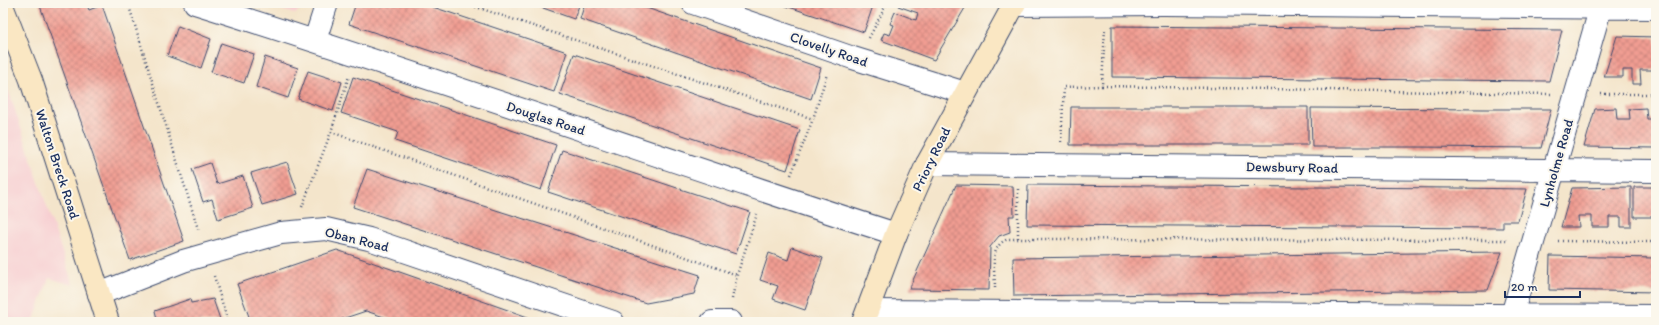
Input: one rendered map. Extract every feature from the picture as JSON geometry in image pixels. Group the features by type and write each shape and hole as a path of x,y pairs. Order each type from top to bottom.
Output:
{"street":[{"name":"Douglas Road","path":"195,3 315,40 356,55 896,234"},
{"path":"315,40 327,3"},
{"name":"Clovelly Road","path":"693,3 853,58 965,93"},
{"path":"1015,4 1601,5 1656,8"},
{"name":"Priory Road","path":"866,317 896,234 927,164 1015,4"},
{"name":"Lynholme Road","path":"1510,319 1555,170 1601,5"},
{"name":"Walton Breck Road","path":"3,8 31,80 108,322"},
{"name":"Dewsbury Road","path":"927,164 1656,171"},
{"name":"Oban Road","path":"99,294 183,261 206,254 281,233 326,229 369,239 613,322"},
{"path":"866,317 996,312 1510,319 1656,316"}],"path":[{"path":"128,3 228,322"},
{"path":"464,3 812,119"},
{"path":"723,322 737,275 774,194 812,119 828,72 853,58 868,40 886,3"},
{"path":"1102,86 1107,4"},
{"path":"292,232 331,132 356,55"},
{"path":"1060,165 1064,88 1102,86 1656,94"},
{"path":"331,132 737,275"},
{"path":"1017,164 1018,239"},
{"path":"996,312 994,252 1001,242 1008,239 1534,240 1656,242"}],"shaded area":[{"path":"261,3 303,3 301,8 295,14"},
{"path":"3,74 73,285 49,278 33,322 3,322"}],"building":[{"path":"39,3 86,3 89,10 102,5 184,241 130,260"},
{"path":"356,3 421,3 567,52 554,92 349,24"},
{"path":"529,3 580,3 574,19"},
{"path":"585,3 632,3 821,68 811,99 580,19"},
{"path":"777,3 874,3 864,32"},
{"path":"899,3 968,3 934,60 881,40 884,33 890,35 894,25 890,24 895,12 916,20 918,13 898,6"},
{"path":"178,26 211,39 201,68 167,56"},
{"path":"1112,26 1562,30 1549,81 1112,77"},
{"path":"1617,36 1656,37 1656,70 1640,70 1641,84 1632,84 1632,70 1623,70 1623,77 1604,77"},
{"path":"221,43 254,54 244,83 211,72"},
{"path":"574,54 800,130 787,170 560,94"},
{"path":"265,57 298,68 288,98 256,87"},
{"path":"308,71 342,82 333,111 298,99"},
{"path":"353,77 556,145 541,190 395,141 398,132 341,113"},
{"path":"1071,107 1308,107 1308,145 1070,145"},
{"path":"1311,108 1551,109 1541,148 1312,147"},
{"path":"1616,108 1617,119 1630,119 1629,109 1646,108 1647,119 1656,119 1656,148 1584,147 1595,109"},
{"path":"562,150 750,212 736,254 548,192"},
{"path":"287,162 298,194 262,205 251,173"},
{"path":"210,163 217,184 243,176 253,208 218,219 212,199 203,202 192,169"},
{"path":"367,169 700,275 694,294 646,303 353,207"},
{"path":"956,185 1013,186 1014,216 1009,216 1010,232 999,236 990,247 989,290 909,289"},
{"path":"1028,185 1527,189 1518,221 1503,221 1503,228 1027,225"},
{"path":"1631,187 1631,227 1621,227 1621,217 1609,217 1609,227 1592,227 1592,216 1578,216 1579,227 1561,227 1572,188"},
{"path":"1634,187 1656,187 1656,217 1634,217"},
{"path":"792,247 823,258 805,310 773,299 778,286 760,280 769,253 788,260"},
{"path":"337,250 542,322 399,322 366,311 333,322 251,322 237,284"},
{"path":"1502,252 1488,290 1014,296 1013,258"},
{"path":"1550,256 1656,258 1656,292 1549,290"},
{"path":"190,299 191,303 213,299 221,322 158,322 155,311"}]}
